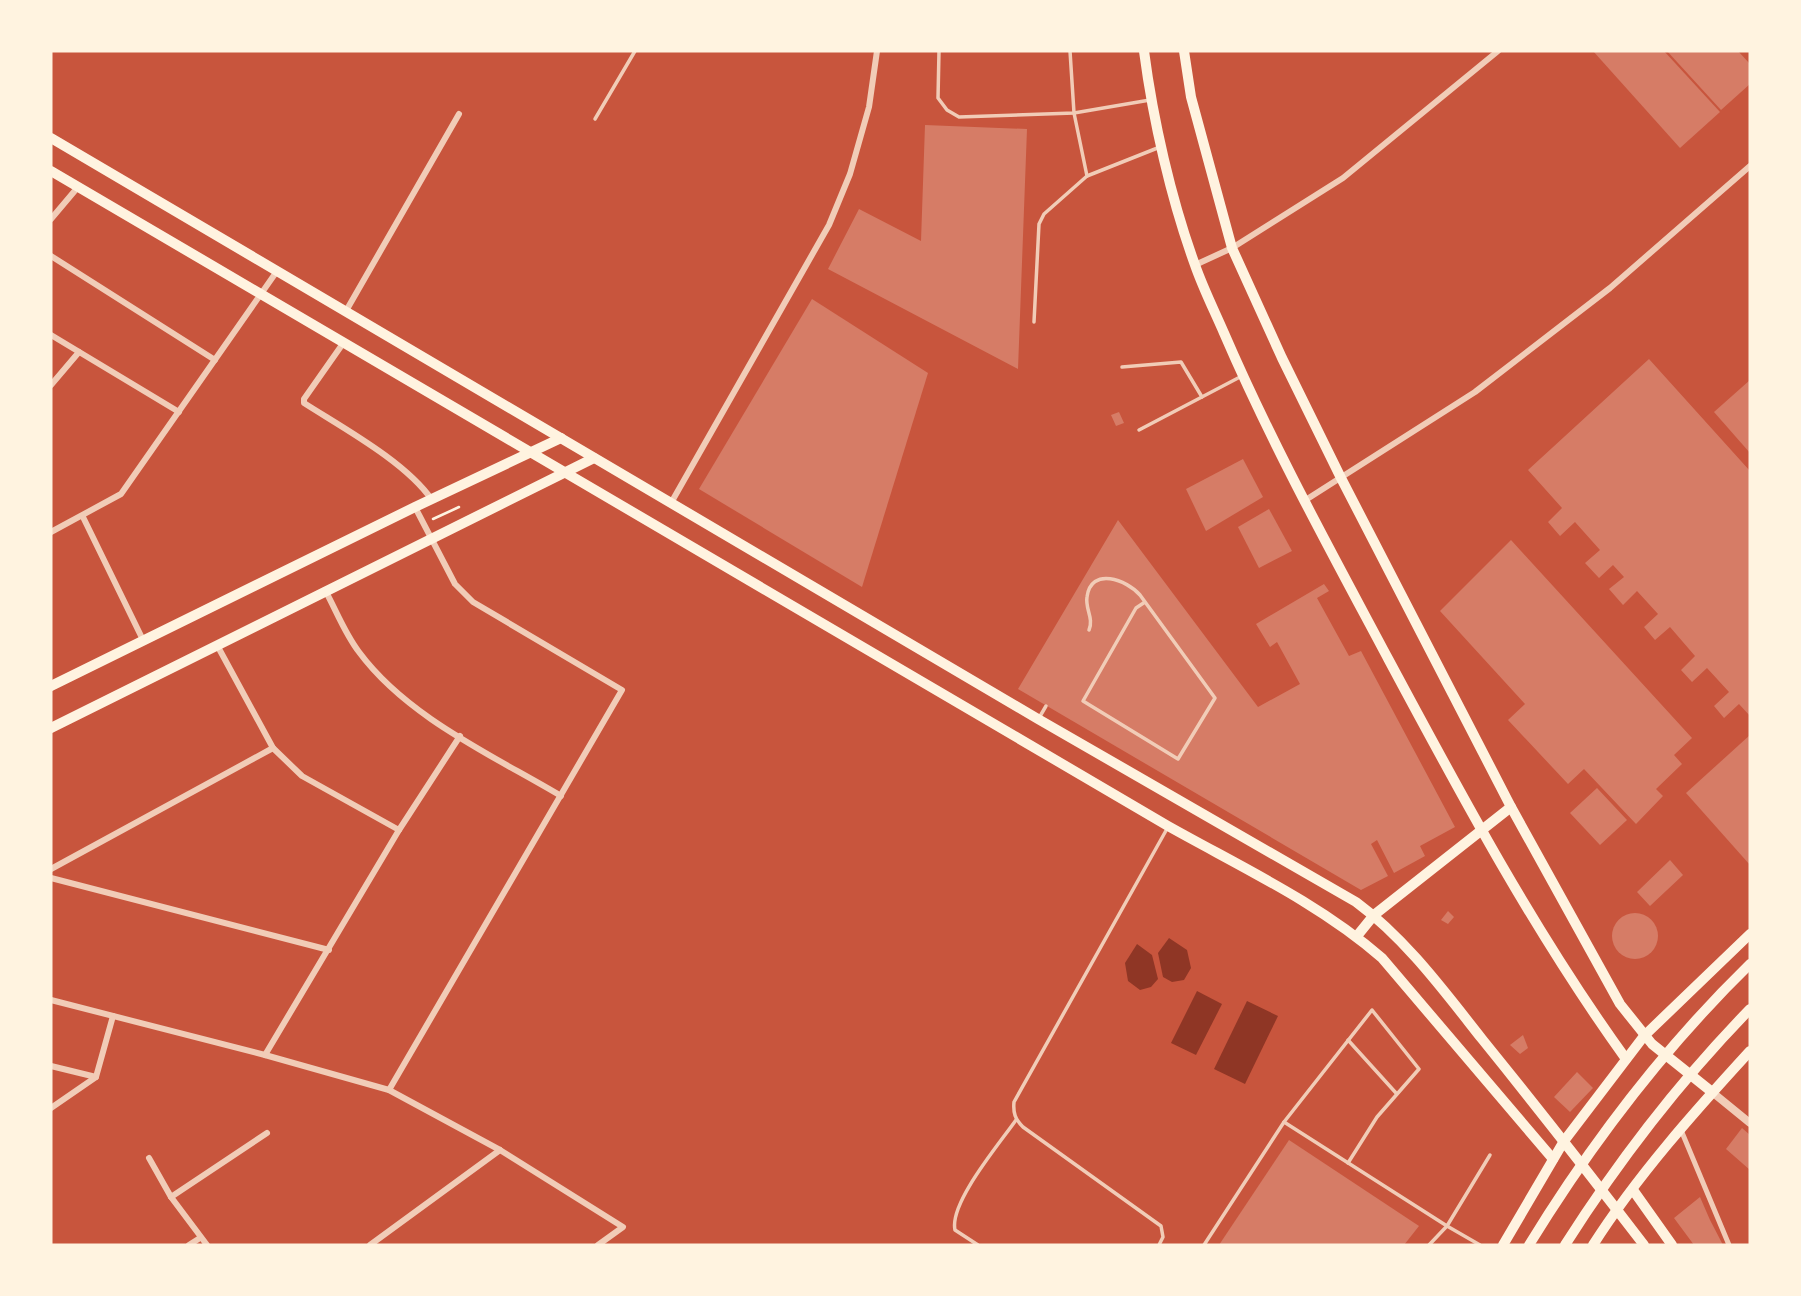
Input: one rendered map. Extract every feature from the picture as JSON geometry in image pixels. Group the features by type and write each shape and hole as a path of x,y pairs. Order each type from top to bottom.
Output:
{"highway":[{"path":"1529,1245 1573,1177 1630,1100 1684,1034 1750,964"},
{"path":"1565,1245 1641,1135 1707,1055 1750,1009"}],"main road":[{"path":"1144,51 1162,146 1195,265 1242,376 1304,501 1480,830 1591,1012 1626,1059"},
{"path":"1184,51 1191,97 1232,248 1341,478 1511,807 1620,1004 1652,1045 1712,1092"},
{"path":"51,138 1038,719 1356,902 1394,934 1450,999 1644,1245"},
{"path":"51,171 1357,936 1382,958 1553,1159"},
{"path":"51,686 561,438"},
{"path":"51,728 594,458"},
{"path":"1357,936 1374,915 1511,807"},
{"path":"1503,1245 1553,1159 1567,1145 1626,1059 1644,1037 1750,934"},
{"path":"1593,1245 1615,1210 1712,1092 1750,1051"},
{"path":"1633,1190 1672,1245"}],"street":[{"path":"671,503 829,225 850,174 869,107 877,51"},
{"path":"1195,265 1232,248 1343,178 1498,51"},
{"path":"346,311 459,114"},
{"path":"1304,501 1496,376 1610,288 1750,166"},
{"path":"51,219 78,187"},
{"path":"51,256 215,360"},
{"path":"51,532 121,494 277,271"},
{"path":"51,335 179,411"},
{"path":"344,342 304,399 304,403 422,484 432,500"},
{"path":"51,385 79,352"},
{"path":"389,1090 622,690 474,602 455,584 415,507"},
{"path":"83,517 143,640"},
{"path":"325,590 357,650 381,679 412,706 561,796"},
{"path":"217,645 273,748 302,776 399,830"},
{"path":"265,1055 399,830 460,736"},
{"path":"51,869 273,748"},
{"path":"51,878 329,950"},
{"path":"51,1000 389,1090 500,1150 623,1227 598,1245"},
{"path":"51,1108 96,1077 113,1016"},
{"path":"51,1066 96,1077"},
{"path":"1712,1092 1750,1123"},
{"path":"1681,1130 1729,1245"},
{"path":"171,1197 267,1133"},
{"path":"370,1245 500,1150"},
{"path":"149,1158 171,1197 207,1245"},
{"path":"189,1245 200,1238"}],"lane":[{"path":"595,119 635,51"},
{"path":"939,51 938,98 947,110 959,117 1074,113 1152,99"},
{"path":"1070,51 1074,113 1087,176"},
{"path":"1034,322 1039,224 1044,214 1087,176 1162,146"},
{"path":"1122,367 1181,362 1202,397"},
{"path":"1139,430 1242,376"},
{"path":"1089,630 1091,622 1087,598 1093,584 1113,578 1131,585 1140,595 1215,698 1178,759 1083,701 1136,608 1145,602"},
{"path":"1038,719 1046,706"},
{"path":"978,1245 955,1230 953,1221 960,1201 1016,1120 1014,1102 1168,826"},
{"path":"1204,1245 1284,1122 1372,1010 1419,1069 1377,1117 1348,1163"},
{"path":"1348,1041 1396,1093"},
{"path":"1016,1120 1161,1226 1163,1237 1159,1245"},
{"path":"1284,1122 1480,1245"},
{"path":"1429,1245 1447,1226 1490,1155"}],"path":[{"path":"424,523 458,505 463,511"}],"shaded area":[{"path":"1169,938 1187,950 1191,968 1184,980 1172,982 1163,977 1158,953"},
{"path":"1137,944 1152,955 1158,979 1151,987 1140,990 1128,981 1125,963"},
{"path":"1197,991 1222,1004 1196,1055 1171,1043"},
{"path":"1247,1001 1278,1016 1245,1084 1214,1069"}],"building":[{"path":"1593,51 1664,51 1720,112 1680,148"},
{"path":"1667,51 1738,51 1750,64 1750,84 1721,110"},
{"path":"925,125 1027,129 1018,369 828,269 859,209 921,241"},
{"path":"812,299 928,373 862,587 699,489"},
{"path":"1649,359 1750,471 1750,716 1739,704 1724,718 1714,706 1729,692 1707,668 1692,682 1681,670 1695,656 1670,627 1655,640 1644,627 1658,614 1637,591 1623,605 1609,589 1624,577 1613,565 1599,578 1585,563 1600,550 1575,522 1560,536 1548,522 1562,508 1528,470"},
{"path":"1750,380 1750,453 1714,412"},
{"path":"1119,412 1124,423 1116,426 1111,415"},
{"path":"1243,459 1263,497 1206,531 1186,489"},
{"path":"1269,509 1292,551 1259,568 1238,527"},
{"path":"1118,520 1258,707 1300,684 1277,642 1270,647 1256,624 1324,584 1329,591 1317,598 1349,656 1361,651 1455,827 1420,846 1425,856 1394,873 1377,840 1371,844 1388,876 1361,890 1018,689"},
{"path":"1511,540 1692,738 1674,755 1682,764 1656,789 1663,796 1636,824 1584,769 1568,784 1508,720 1525,704 1440,611"},
{"path":"1750,735 1750,865 1686,793"},
{"path":"1597,788 1627,820 1600,845 1570,813"},
{"path":"1670,860 1683,875 1650,906 1637,892"},
{"path":"1448,911 1454,917 1448,924 1441,920"},
{"path":"1635,913 1651,920 1658,936 1651,952 1635,959 1619,952 1612,936 1619,920"},
{"path":"1523,1035 1528,1048 1520,1054 1510,1045"},
{"path":"1577,1072 1593,1088 1570,1112 1554,1097"},
{"path":"1742,1128 1750,1135 1750,1170 1726,1149"},
{"path":"1289,1140 1419,1226 1404,1245 1219,1245"},
{"path":"1700,1197 1723,1245 1694,1245 1674,1218"}]}
